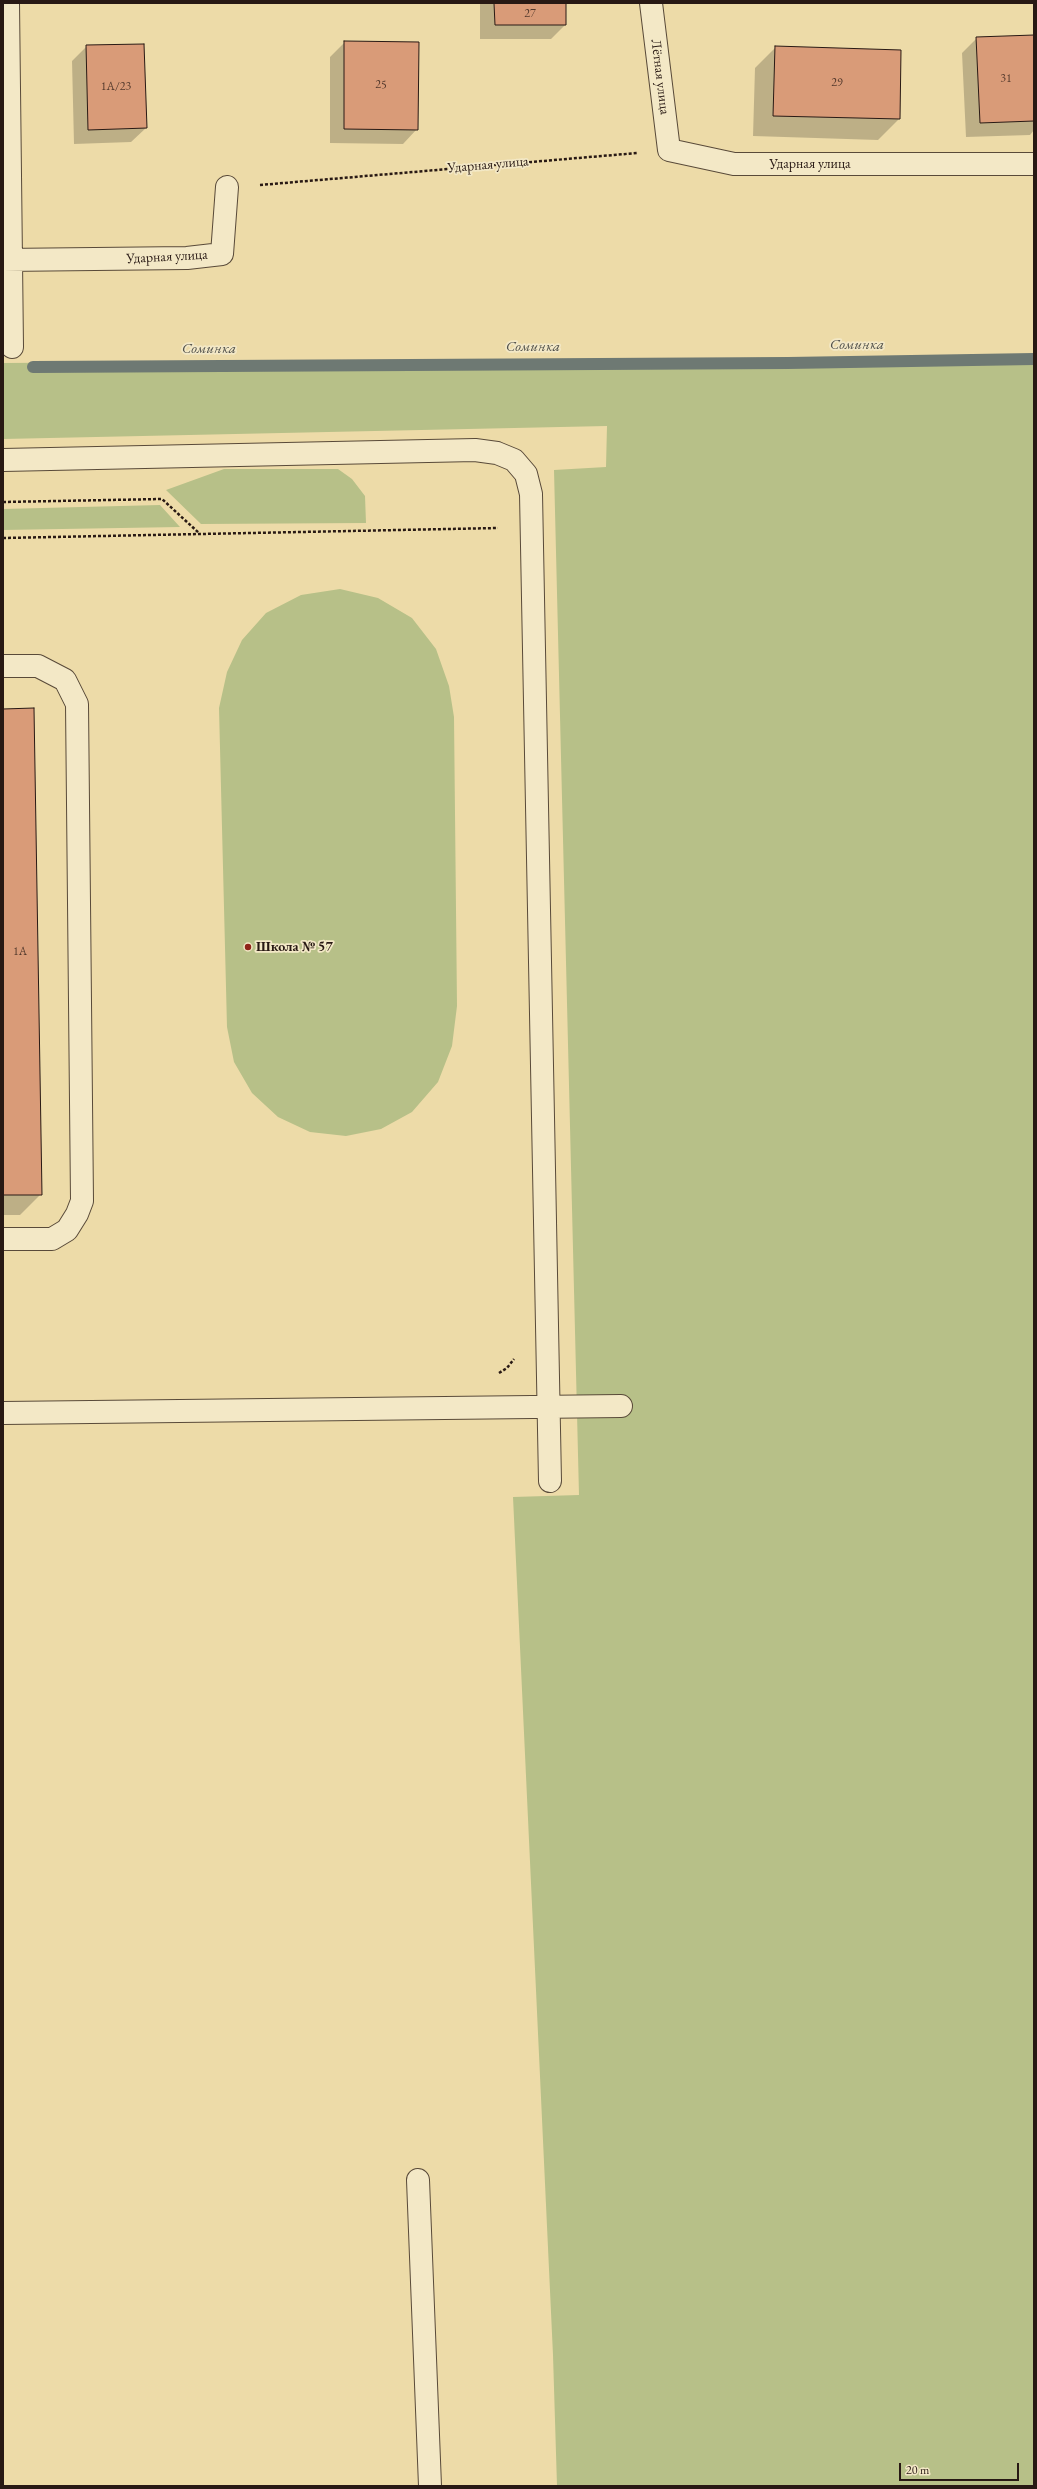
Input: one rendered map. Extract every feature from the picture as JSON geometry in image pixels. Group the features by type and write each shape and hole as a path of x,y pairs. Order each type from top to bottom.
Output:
{"street":[{"path":"8,3 8,260 12,347"},
{"name":"Лётная улица","path":"650,3 669,150"},
{"name":"Ударная улица","path":"669,150 734,164 1034,164"},
{"name":"Ударная улица","path":"8,260 187,258 222,254 227,188"},
{"path":"3,460 475,450 497,453 514,460 526,474 531,494 550,1481"},
{"path":"3,666 38,666 65,680 77,704 82,1201 77,1214 67,1230 52,1239 3,1239"},
{"path":"3,1413 621,1406"},
{"path":"418,2180 430,2486"}],"path":[{"name":"Ударная улица","path":"227,188 669,150"},
{"path":"3,502 162,498 200,534"},
{"path":"3,538 502,528"},
{"path":"492,1373 500,1373 507,1368 515,1356"}],"green space":[{"path":"1034,356 1034,2486 557,2486 553,2355 513,1497 579,1495 554,470 606,467 607,426 3,439 3,363"},
{"path":"224,469 338,469 352,479 365,496 366,523 201,524 166,490"},
{"path":"160,505 180,527 3,530 3,509"},
{"path":"340,589 378,598 412,618 436,649 449,686 454,717 457,1006 452,1046 438,1082 412,1112 381,1129 346,1136 310,1132 278,1117 252,1093 234,1062 227,1027 219,708 227,672 242,640 266,613 301,595"}],"building":[{"path":"494,3 566,3 566,25 495,25"},
{"path":"1034,35 1034,121 980,123 976,37"},
{"path":"344,41 419,42 418,130 344,129"},
{"path":"144,44 147,128 88,130 86,45"},
{"path":"775,46 901,50 900,119 773,116"},
{"path":"34,708 42,1195 3,1195 3,709"}],"waterway":[{"name":"Соминка","path":"33,367 788,363 1034,359"}],"place":[{"name":"Школа № 57","path":"248,947"}]}
